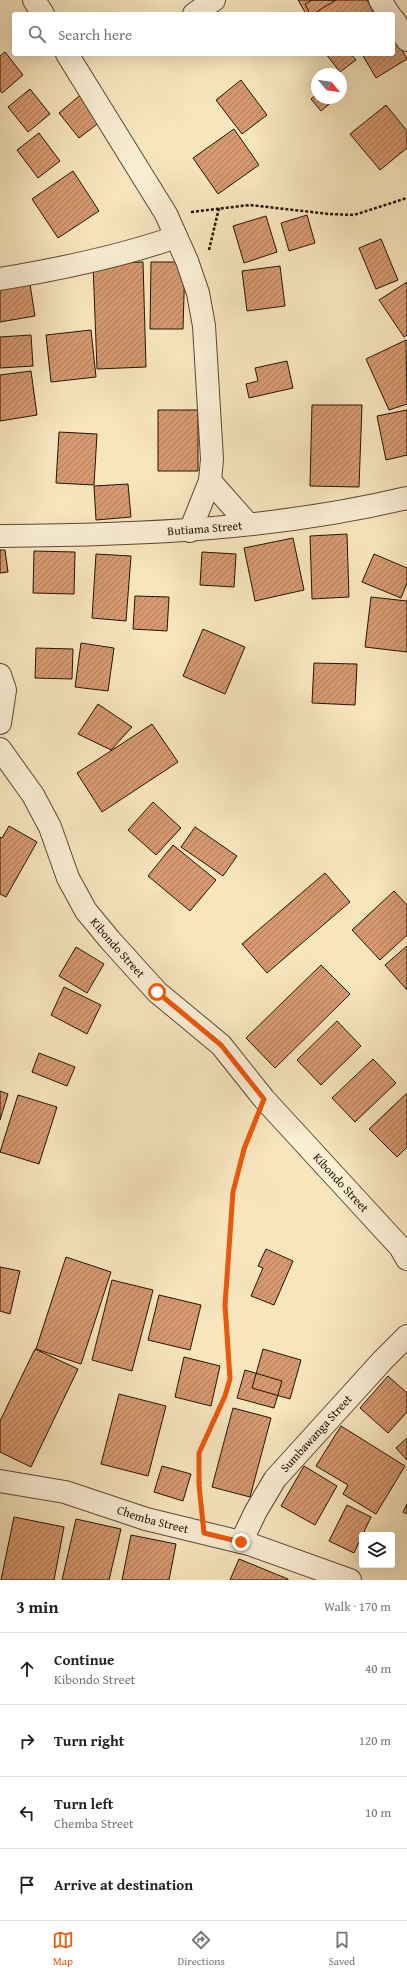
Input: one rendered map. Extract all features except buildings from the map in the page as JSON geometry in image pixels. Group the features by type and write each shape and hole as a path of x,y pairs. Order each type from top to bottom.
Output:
{"street":[{"path":"34,0 41,12"},
{"path":"197,12 214,0"},
{"path":"380,0 388,12"},
{"path":"395,22 407,40"},
{"path":"68,56 166,214 198,293 204,326 212,459 210,481 190,531"},
{"path":"0,279 45,272 143,249 176,237"},
{"path":"210,481 248,524"},
{"name":"Butiama Street","path":"0,536 113,536 190,531 362,509 407,498"},
{"path":"0,674 5,690 0,723"},
{"name":"Kibondo Street","path":"0,749 34,795 50,827 68,878 86,911 157,992 221,1045 264,1099 400,1246 407,1259"},
{"name":"Sumbawanga Street","path":"241,1542 256,1510 275,1479 382,1361 407,1336"},
{"name":"Chemba Street","path":"0,1481 65,1492 146,1519 241,1542 350,1580"}],"path":[{"path":"166,214 250,205 329,214 354,215 407,198"},
{"path":"204,1533 199,1485 199,1453 225,1396 230,1379 225,1305 233,1192 244,1149 264,1099"}],"route":[{"path":"157,992 221,1045 264,1099 244,1149 233,1192 225,1305 230,1379 225,1396 208,1430 199,1453 199,1485 204,1533 241,1542"}]}
